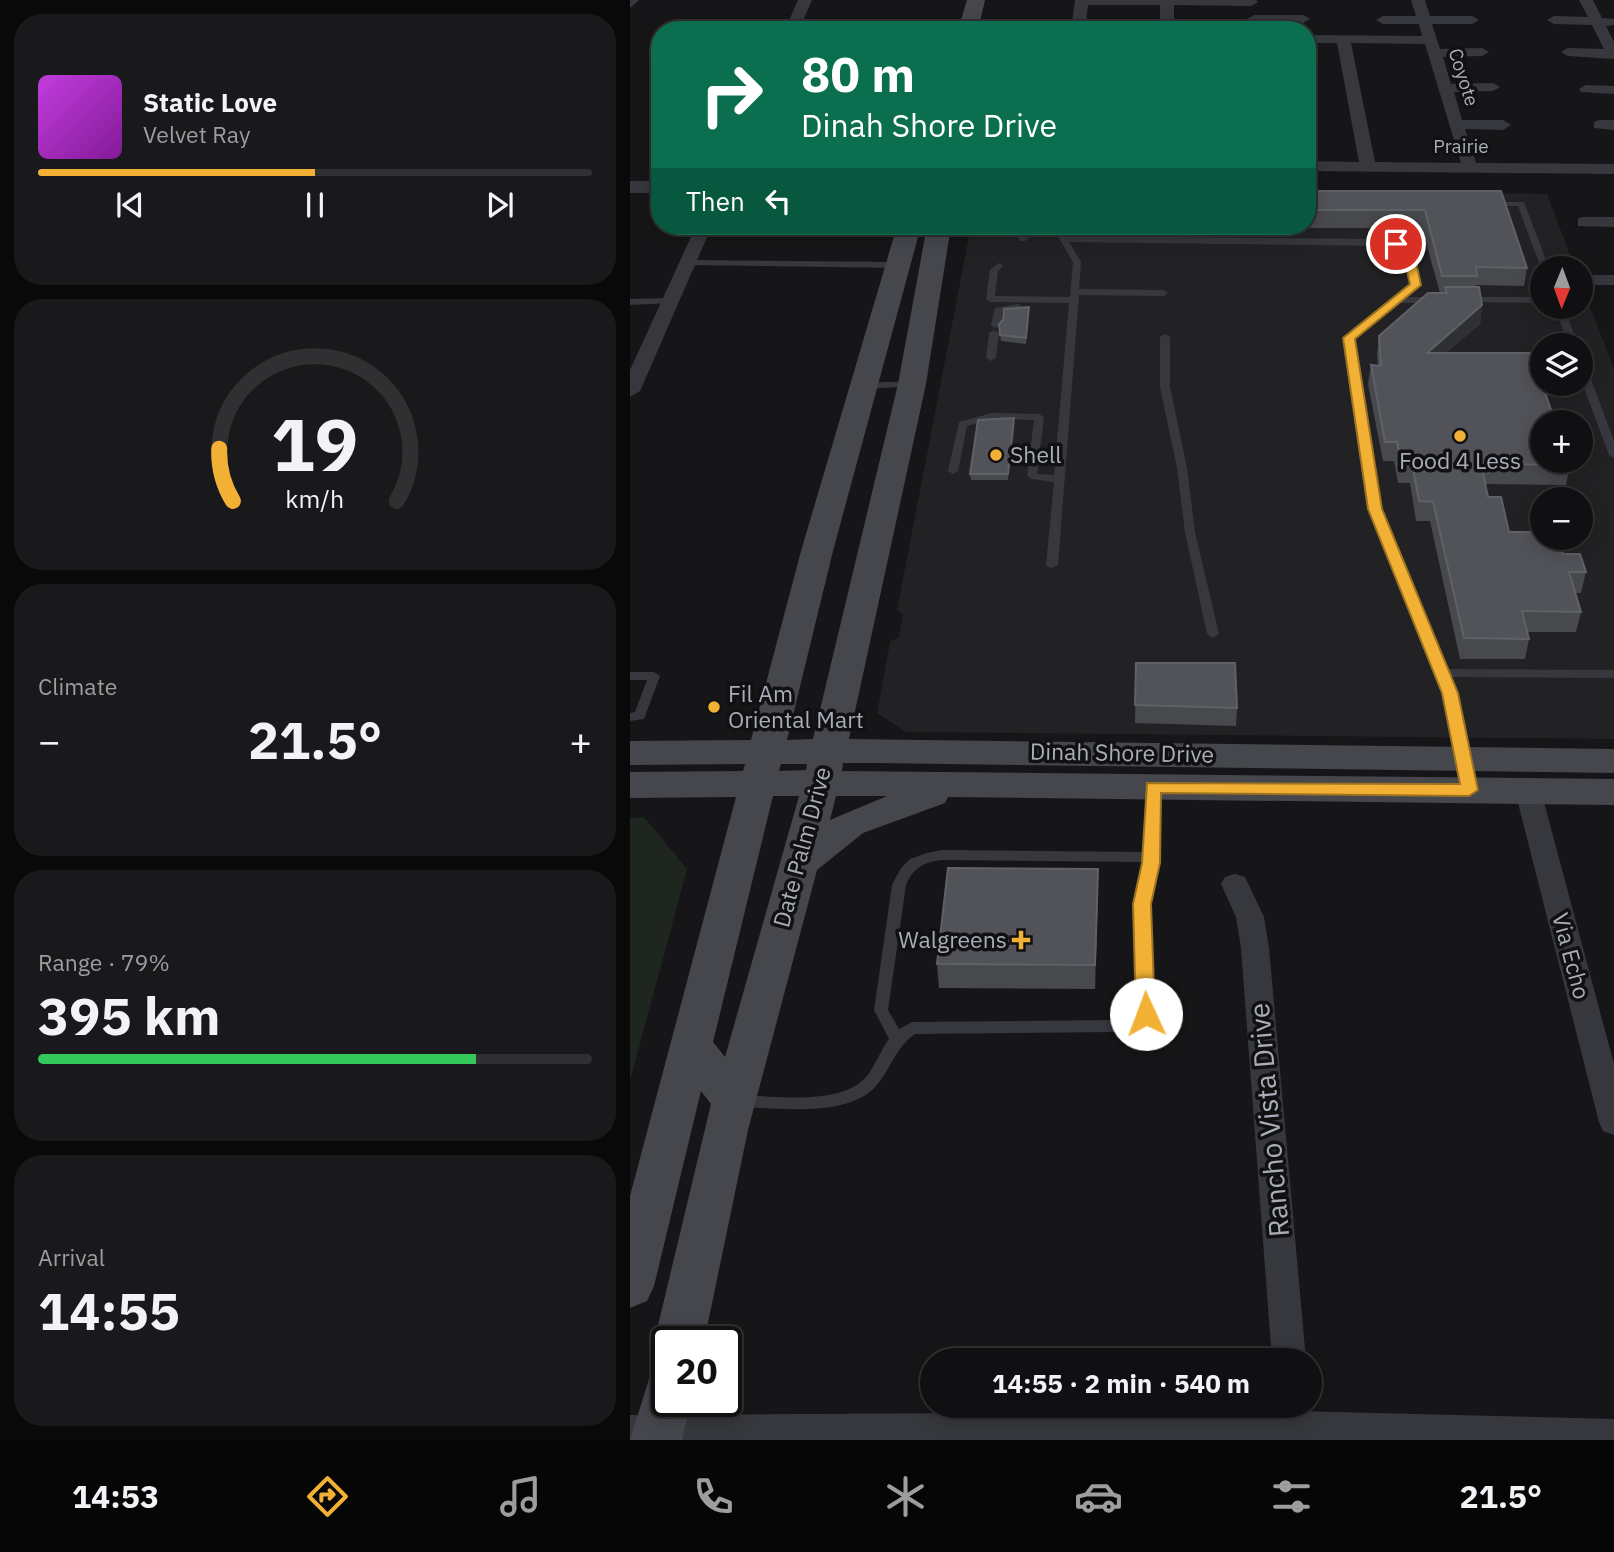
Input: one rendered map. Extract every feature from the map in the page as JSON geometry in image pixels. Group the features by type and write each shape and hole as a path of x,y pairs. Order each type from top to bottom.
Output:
{"main road":[{"path":"970,21 976,0"},
{"path":"630,1286 761,768 863,386 906,235"},
{"name":"Date Palm Drive","path":"683,1326 734,1101 824,767 912,384 937,235"},
{"name":"Dinah Shore Drive","path":"630,753 761,768"},
{"path":"1153,787 1161,774 1259,769 1307,755"},
{"name":"Dinah Shore Drive","path":"630,785 761,768 1307,755 1466,773 1528,791 1614,792"},
{"name":"Dinah Shore Drive","path":"824,767 964,785 1153,787 1466,773 1614,761"},
{"path":"800,862 850,824 901,803 964,785"},
{"path":"691,1045 734,1101"}],"street":[{"path":"796,21 805,0"},
{"path":"1079,21 1082,0 1251,1 1254,21"},
{"name":"Coyote","path":"1418,0 1459,124 1470,167"},
{"path":"1568,52 1613,54 1586,0"},
{"path":"1167,2 1167,21"},
{"path":"1284,21 1303,19"},
{"path":"1383,20 1472,20"},
{"path":"1554,20 1614,23"},
{"path":"1316,39 1433,46 1482,52"},
{"path":"1343,39 1368,167"},
{"path":"1446,88 1493,87"},
{"path":"1586,89 1614,90"},
{"path":"1459,124 1503,125"},
{"name":"Prairie","path":"1316,166 1614,169"},
{"path":"630,187 651,187"},
{"path":"1584,222 1614,222"},
{"path":"630,391 700,235"},
{"path":"1593,280 1614,280"},
{"name":"Via Echo","path":"1528,791 1614,1122"},
{"name":"Rancho Vista Drive","path":"1235,884 1250,917 1255,948 1288,1348"},
{"path":"653,1426 1294,1425 1614,1437"}],"lane":[{"path":"1481,204 1521,204 1540,256"},
{"path":"1022,239 1026,235"},
{"path":"1052,565 1077,262 1062,235"},
{"path":"1065,239 1396,244 1409,254 1416,285 1349,338 1375,509 1450,693 1466,773"},
{"path":"687,263 898,265"},
{"path":"999,266 995,270 990,299 1074,300"},
{"path":"990,358 998,310 1002,308 1164,293"},
{"path":"1398,300 1530,300"},
{"path":"630,302 670,301"},
{"path":"1165,337 1165,387 1182,468 1190,532 1213,634"},
{"path":"863,386 912,384"},
{"path":"1592,396 1614,454"},
{"path":"953,471 962,424 992,416 1038,417 1032,476 1059,479"},
{"path":"1037,431 1063,432"},
{"path":"1442,673 1614,674"},
{"path":"630,676 654,676 640,716 630,717"},
{"path":"734,1101 841,1100 858,1094 870,1083 896,1038 912,1028 1118,1026 1138,1021 1146,1014 1142,904 1152,857 1153,787"},
{"path":"896,1038 881,1010 899,885 903,873 918,859 942,855 1152,857"}],"shaded area":[{"path":"1316,190 1547,194 1570,256 1530,256 1530,319 1593,319 1593,315 1614,369 1614,739 906,732 877,713 890,642 899,637 903,614 897,610 969,235 1316,235"},
{"path":"644,817 687,869 630,1081 630,818"}],"building":[{"path":"1316,191 1501,191 1527,268 1476,267 1477,276 1442,276 1425,210 1316,210"},
{"path":"1445,287 1479,287 1482,305 1427,353 1530,353 1530,396 1546,396 1551,410 1530,410 1530,465 1481,464 1488,497 1501,497 1509,532 1530,532 1530,550 1562,550 1563,554 1580,554 1586,572 1569,572 1581,612 1522,611 1529,639 1464,638 1433,502 1419,501 1412,463 1401,464 1397,442 1385,442 1371,365 1381,366 1379,336 1428,293 1447,293"},
{"path":"1029,307 1026,338 1000,335 999,324 1003,320 1004,309"},
{"path":"1014,418 1008,474 970,474 978,420"},
{"path":"1136,663 1235,663 1237,708 1135,705"},
{"name":"Walgreens","path":"948,868 1098,869 1095,965 937,964"}],"place":[{"name":"Food 4 Less","path":"1460,436"},
{"name":"Shell","path":"996,455"},
{"name":"Fil Am Oriental Mart","path":"714,707"},
{"name":"Walgreens","path":"1021,940"}],"route":[{"path":"1146,1014 1142,904 1151,863 1153,787 1469,790 1450,693 1375,509 1355,389 1349,338 1416,285 1409,254 1396,244"}]}
